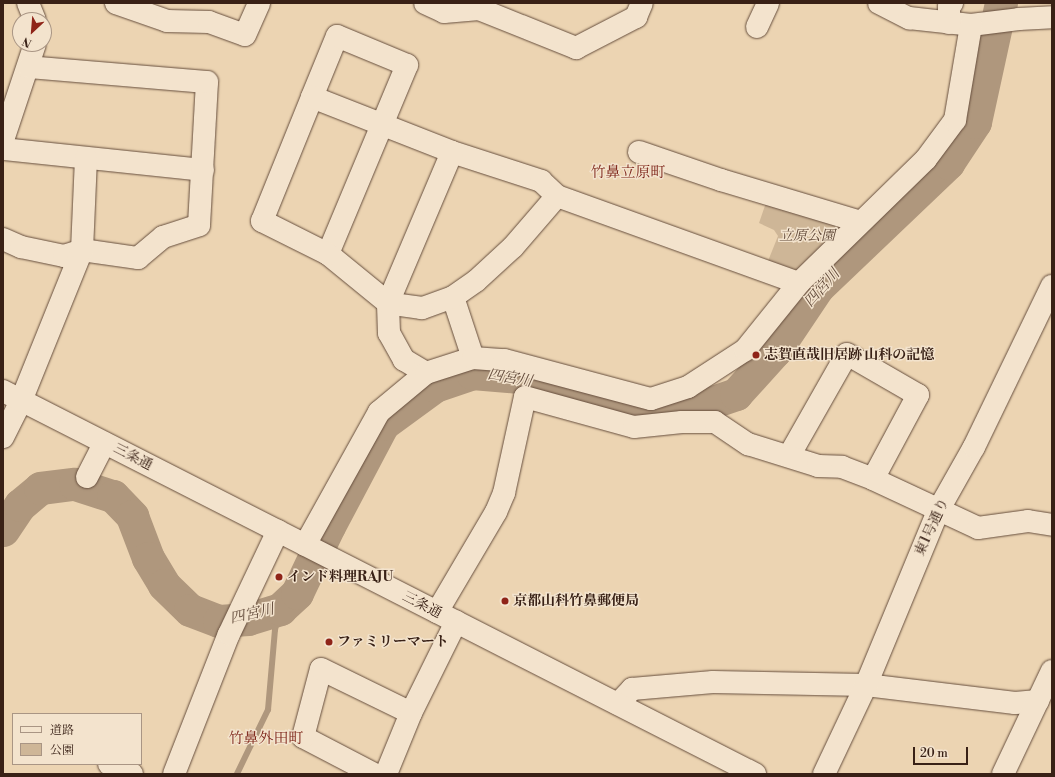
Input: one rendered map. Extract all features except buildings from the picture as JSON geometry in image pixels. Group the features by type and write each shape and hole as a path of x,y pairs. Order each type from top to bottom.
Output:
{"street":[{"path":"116,3 167,21 209,22 245,35 259,3"},
{"path":"425,3 444,12 479,9 576,48 636,17 642,3"},
{"path":"757,27 768,3"},
{"path":"879,3 909,18 950,13 971,25 1019,19 1052,17"},
{"path":"306,546 379,412 426,373 473,358 504,360 651,399 688,388 745,350 799,283 926,159 955,120 971,25"},
{"path":"328,254 407,65 337,36 262,221 328,254 388,303 422,308 454,297 476,281 513,247 557,196"},
{"path":"3,140 11,93 29,67 33,52"},
{"path":"3,239 21,247 64,256 82,250 138,258 163,237 199,225 207,82 29,67"},
{"path":"312,97 452,152 541,181 557,196 799,283"},
{"path":"3,149 203,170"},
{"path":"426,373 404,360 389,333 388,303 452,152"},
{"path":"639,152 721,180 862,222"},
{"path":"3,437 12,396 82,250 86,158"},
{"name":"東1号通り","path":"824,774 866,685 939,509 974,447 1052,286"},
{"path":"454,297 473,358"},
{"path":"789,456 847,354 918,395 873,479"},
{"name":"三条通","path":"12,396 755,774"},
{"path":"386,774 411,713 447,617 504,493 525,397 634,427 682,422 715,422 748,444 818,466 842,467 873,479 978,528 1028,521 1052,525"},
{"path":"87,477 104,443"},
{"path":"174,774 229,634 278,531"},
{"path":"374,774 303,737 322,668 411,713"},
{"path":"1002,774 1052,671"},
{"path":"618,704 632,689 713,682 866,685 1015,703 1038,701"},
{"path":"111,765 132,774"}],"green space":[{"name":"立原公園","path":"769,194 861,222 799,283 764,271 778,236 774,230 759,223"}],"waterway":[{"name":"四宮川","path":"3,530 20,505 40,488 75,484 113,496 132,516 148,558 164,585 190,610 219,621 248,619 280,609 297,593 329,526 383,424 435,386 472,373 519,377 634,414 675,415 736,394 775,351 818,287 948,163 975,122 1001,3"},
{"path":"237,774 268,710 275,630 280,609"}],"place":[{"name":"志賀直哉旧居跡 山科の記憶","path":"756,355"},
{"name":"インド料理RAJU","path":"279,577"},
{"name":"京都山科竹鼻郵便局","path":"505,601"},
{"name":"ファミリーマート","path":"329,642"}],"district":[{"name":"竹鼻立原町","path":"628,173"},
{"name":"竹鼻外田町","path":"266,739"}]}
